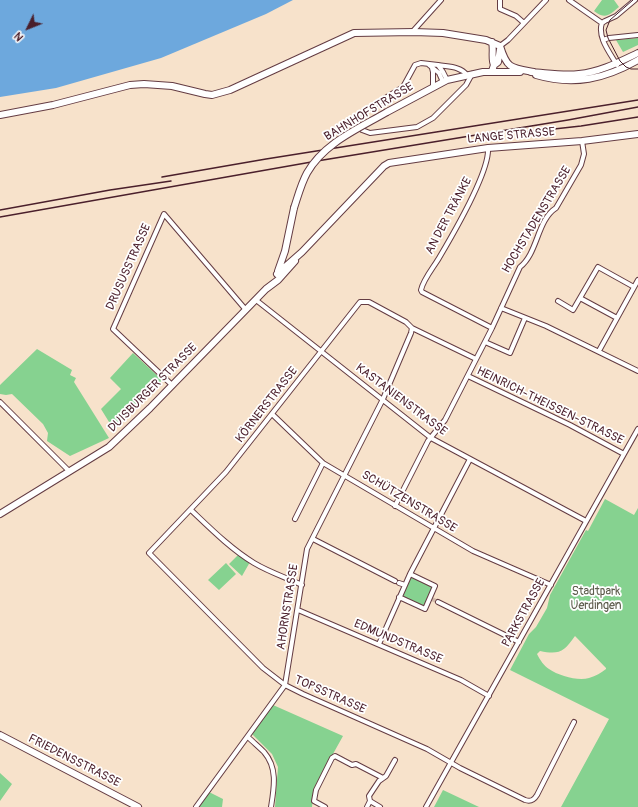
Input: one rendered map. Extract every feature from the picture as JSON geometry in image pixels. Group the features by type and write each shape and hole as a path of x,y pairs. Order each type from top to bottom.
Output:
{"street":[{"path":"414,32 414,30 441,0"},
{"path":"500,0 500,9 516,16 524,23"},
{"path":"493,68 498,62 500,46 508,40 546,0"},
{"path":"569,0 602,23"},
{"path":"620,70 601,34 600,28 605,20 616,16 635,0"},
{"path":"0,115 61,104 130,85 163,85 204,94 217,94 230,90 354,33 414,32 476,38 492,42 500,46 506,61 514,68 534,72"},
{"path":"604,40 609,38 638,35"},
{"path":"492,42 494,51 492,60 493,68"},
{"name":"BAHNHOFSTRASSE","path":"266,289 277,274 285,250 300,188 307,174 325,151 346,135 445,81 469,74 493,68 525,72 578,74 599,70 638,53"},
{"name":"BAHNHOFSTRASSE","path":"525,72 546,78 582,80 601,77 620,70 638,60"},
{"path":"421,63 438,65 463,70 469,74 466,85 433,118 418,127 370,133 362,130 356,119 358,115 403,87 415,65 421,63"},
{"path":"429,65 445,81"},
{"path":"429,65 433,72 433,87"},
{"path":"438,65 444,72 445,81"},
{"name":"LANGE STRASSE","path":"388,164 488,148 582,141 638,134"},
{"name":"HOCHSTADENSTRASSE","path":"476,359 520,267 525,263 538,240 538,234 552,211 556,208 581,165 583,158 582,141"},
{"name":"AN DER TRÄNKE","path":"488,148 487,161 470,200 447,245 421,288 421,291 492,328"},
{"name":"DUISBURGER STRASSE","path":"277,274 296,258 342,209 388,164"},
{"name":"DRUSUSSTRASSE","path":"172,385 113,329 164,214 246,310"},
{"path":"285,250 291,257 296,258"},
{"name":"DUISBURGER STRASSE","path":"0,514 109,447 266,289 290,267 302,252"},
{"path":"558,302 573,310 598,267 634,287"},
{"path":"600,348 638,280"},
{"path":"580,298 617,318"},
{"name":"KASTANIENSTRASSE","path":"256,300 431,438 586,521"},
{"name":"KÖRNERSTRASSE","path":"149,553 226,472 360,302 370,302 406,322 412,328"},
{"path":"501,308 567,335 638,371"},
{"path":"485,342 510,353 525,318"},
{"path":"383,400 412,328 476,359 445,420 428,440 395,506"},
{"name":"HEINRICH-THEISSEN-STRASSE","path":"468,376 570,425 624,454"},
{"name":"AHORNSTRASSE","path":"196,807 285,685 307,549 314,539 383,400"},
{"path":"0,402 69,471"},
{"name":"SCHÜTZENSTRASSE","path":"272,414 323,463 473,551 551,585"},
{"name":"PARKSTRASSE","path":"426,807 638,429"},
{"path":"379,644 410,574 470,460"},
{"path":"296,519 323,463"},
{"path":"191,510 236,551 256,564 302,585"},
{"path":"314,539 405,585"},
{"name":"TOPSSTRASSE","path":"149,553 263,668 285,685 427,749 451,763 530,801 534,800 537,795 574,722"},
{"path":"399,597 424,609 431,599 435,586 410,574"},
{"path":"438,602 519,642"},
{"name":"EDMUNDSTRASSE","path":"298,610 461,680 489,696"},
{"name":"FRIEDENSSTRASSE","path":"0,735 138,807"},
{"path":"248,737 265,753 271,763 274,778 272,807"},
{"path":"326,807 314,801 316,790 332,758 335,756 352,765 356,764 383,778"},
{"path":"367,807 370,802 369,796 379,781 386,776 395,760"},
{"path":"370,802 380,807"}],"green space":[{"path":"602,0 614,0 619,7 605,16 598,14 594,11"},
{"path":"638,38 638,45 623,52 616,40"},
{"path":"37,349 72,370 70,375 76,378 74,382 109,438 70,456 47,441 48,433 43,424 12,394 0,394 0,385"},
{"path":"133,353 161,379 161,382 114,430 101,409 121,389 110,378"},
{"name":"Stadtpark Uerdingen","path":"605,499 634,515 638,508 638,807 561,807 609,719 510,670 529,634 536,627 547,608 550,595 586,530 588,531","holes":["575,636 606,668 600,673 585,679 569,677 553,672 547,668 537,654 540,651 552,653 560,651 568,646"]},
{"path":"238,555 250,562 242,576 229,564"},
{"path":"226,563 236,574 219,590 208,580"},
{"path":"411,576 433,587 423,607 401,596"},
{"path":"273,705 343,736 314,788 312,807 275,807 278,767 272,754 252,734"},
{"path":"0,773 12,784 0,801"},
{"path":"443,790 479,807 434,807"},
{"path":"209,792 223,799 222,807 198,807"}],"water":[{"path":"0,0 293,0 266,14 161,58 56,88 0,97"}],"tunnel":[{"path":"432,599 438,602"}],"tram line":[{"path":"633,0 610,20 606,30 608,38 620,61 626,67 638,69"}],"railway":[{"path":"162,177 638,100"},
{"path":"0,217 317,161 568,120 638,107"},
{"path":"527,132 581,126 638,117"},
{"path":"0,210 110,190 171,181"}]}
